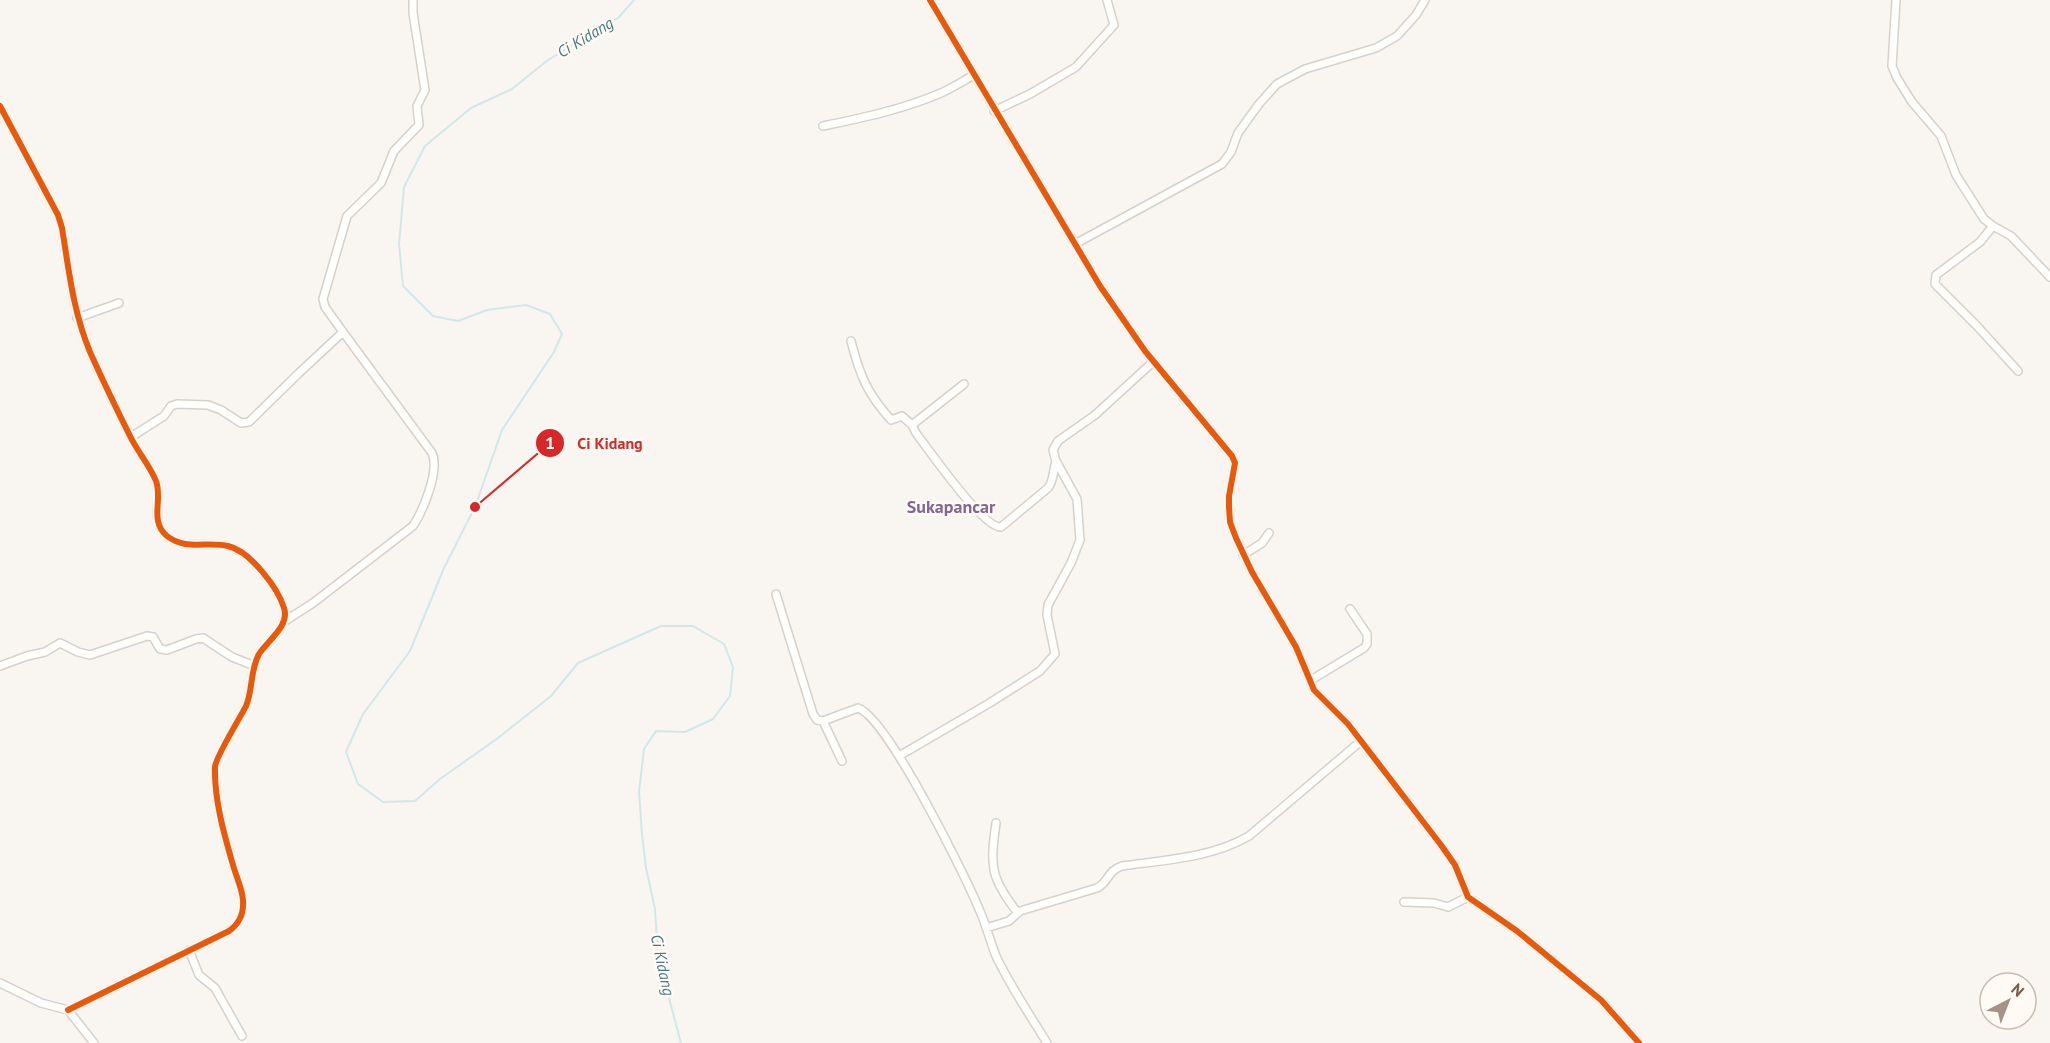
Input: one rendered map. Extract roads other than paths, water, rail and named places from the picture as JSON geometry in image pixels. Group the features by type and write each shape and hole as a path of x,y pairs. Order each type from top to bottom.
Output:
{"street":[{"path":"68,1010 235,926 241,916 243,899 219,811 215,765 246,706 259,654 285,621 313,603 413,526 427,495 435,466 432,453 342,332 325,307 323,299 347,216 381,183 394,151 419,125 417,106 425,90 413,0"},
{"path":"930,0 1100,286 1154,361 1232,456 1235,463 1229,496 1230,522 1243,555 1296,647 1316,693 1348,724 1453,861 1467,897 1517,931 1601,1000 1639,1043"},
{"path":"994,111 1076,67 1114,25 1107,0"},
{"path":"1076,244 1222,164 1231,152 1238,133 1258,104 1277,84 1305,69 1376,48 1397,36 1416,15 1425,0"},
{"path":"1896,0 1892,66 1912,102 1941,136 1956,175 1984,219 2012,236 2050,277"},
{"path":"823,126 862,118 928,98 974,75"},
{"path":"0,106 58,215 77,318 90,352 130,437 156,481 159,497 156,518 166,536 181,544 227,546 239,550 251,559 267,578 284,606 285,621"},
{"path":"1993,226 1980,242 1936,275 1935,284 2018,371"},
{"path":"77,318 119,303"},
{"path":"130,437 164,416 171,406 177,404 208,405 221,410 241,423 249,422 342,332"},
{"path":"850,341 859,371 870,394 891,420 902,416 912,425 968,501 996,528 1001,527 1052,483 1056,461"},
{"path":"899,756 1040,671 1055,654 1047,615 1048,605 1071,563 1080,540 1077,499 1056,461 1053,450 1058,441 1095,415 1154,361"},
{"path":"912,425 964,384"},
{"path":"1243,555 1262,543 1269,533"},
{"path":"776,594 810,708 817,720 822,721 858,708 863,710 899,756 939,825 979,909 997,957 1047,1043"},
{"path":"1311,680 1366,646 1367,634 1350,609"},
{"path":"0,666 45,652 60,643 90,655 150,636 160,649 167,650 203,638 232,657 255,666"},
{"path":"822,721 842,760"},
{"path":"986,928 1009,921 1020,910 1097,888 1105,883 1113,869 1195,855 1236,843 1249,836 1361,741"},
{"path":"996,823 992,851 993,872 1004,895 1018,913"},
{"path":"1404,902 1448,907 1467,897"},
{"path":"189,950 199,975 215,988 242,1036"},
{"path":"0,983 41,1003 68,1010 94,1043"}],"waterway":[{"name":"Ci Kidang","path":"634,0 618,18 548,60 512,89 471,108 425,146 404,187 399,244 403,286 433,316 458,321 487,310 526,305 550,314 562,334 554,352 502,430 475,507 444,568 410,651 363,714 346,752 358,784 383,802 415,801 440,779 498,738 551,696 578,663 661,626 693,626 724,644 733,667 730,696 713,719 685,732 656,731 644,749 639,792 646,868 655,909 658,957 681,1043"}],"place":[{"name":"Ci Kidang","path":"475,507"}],"district":[{"name":"Sukapancar","path":"951,507"}]}
